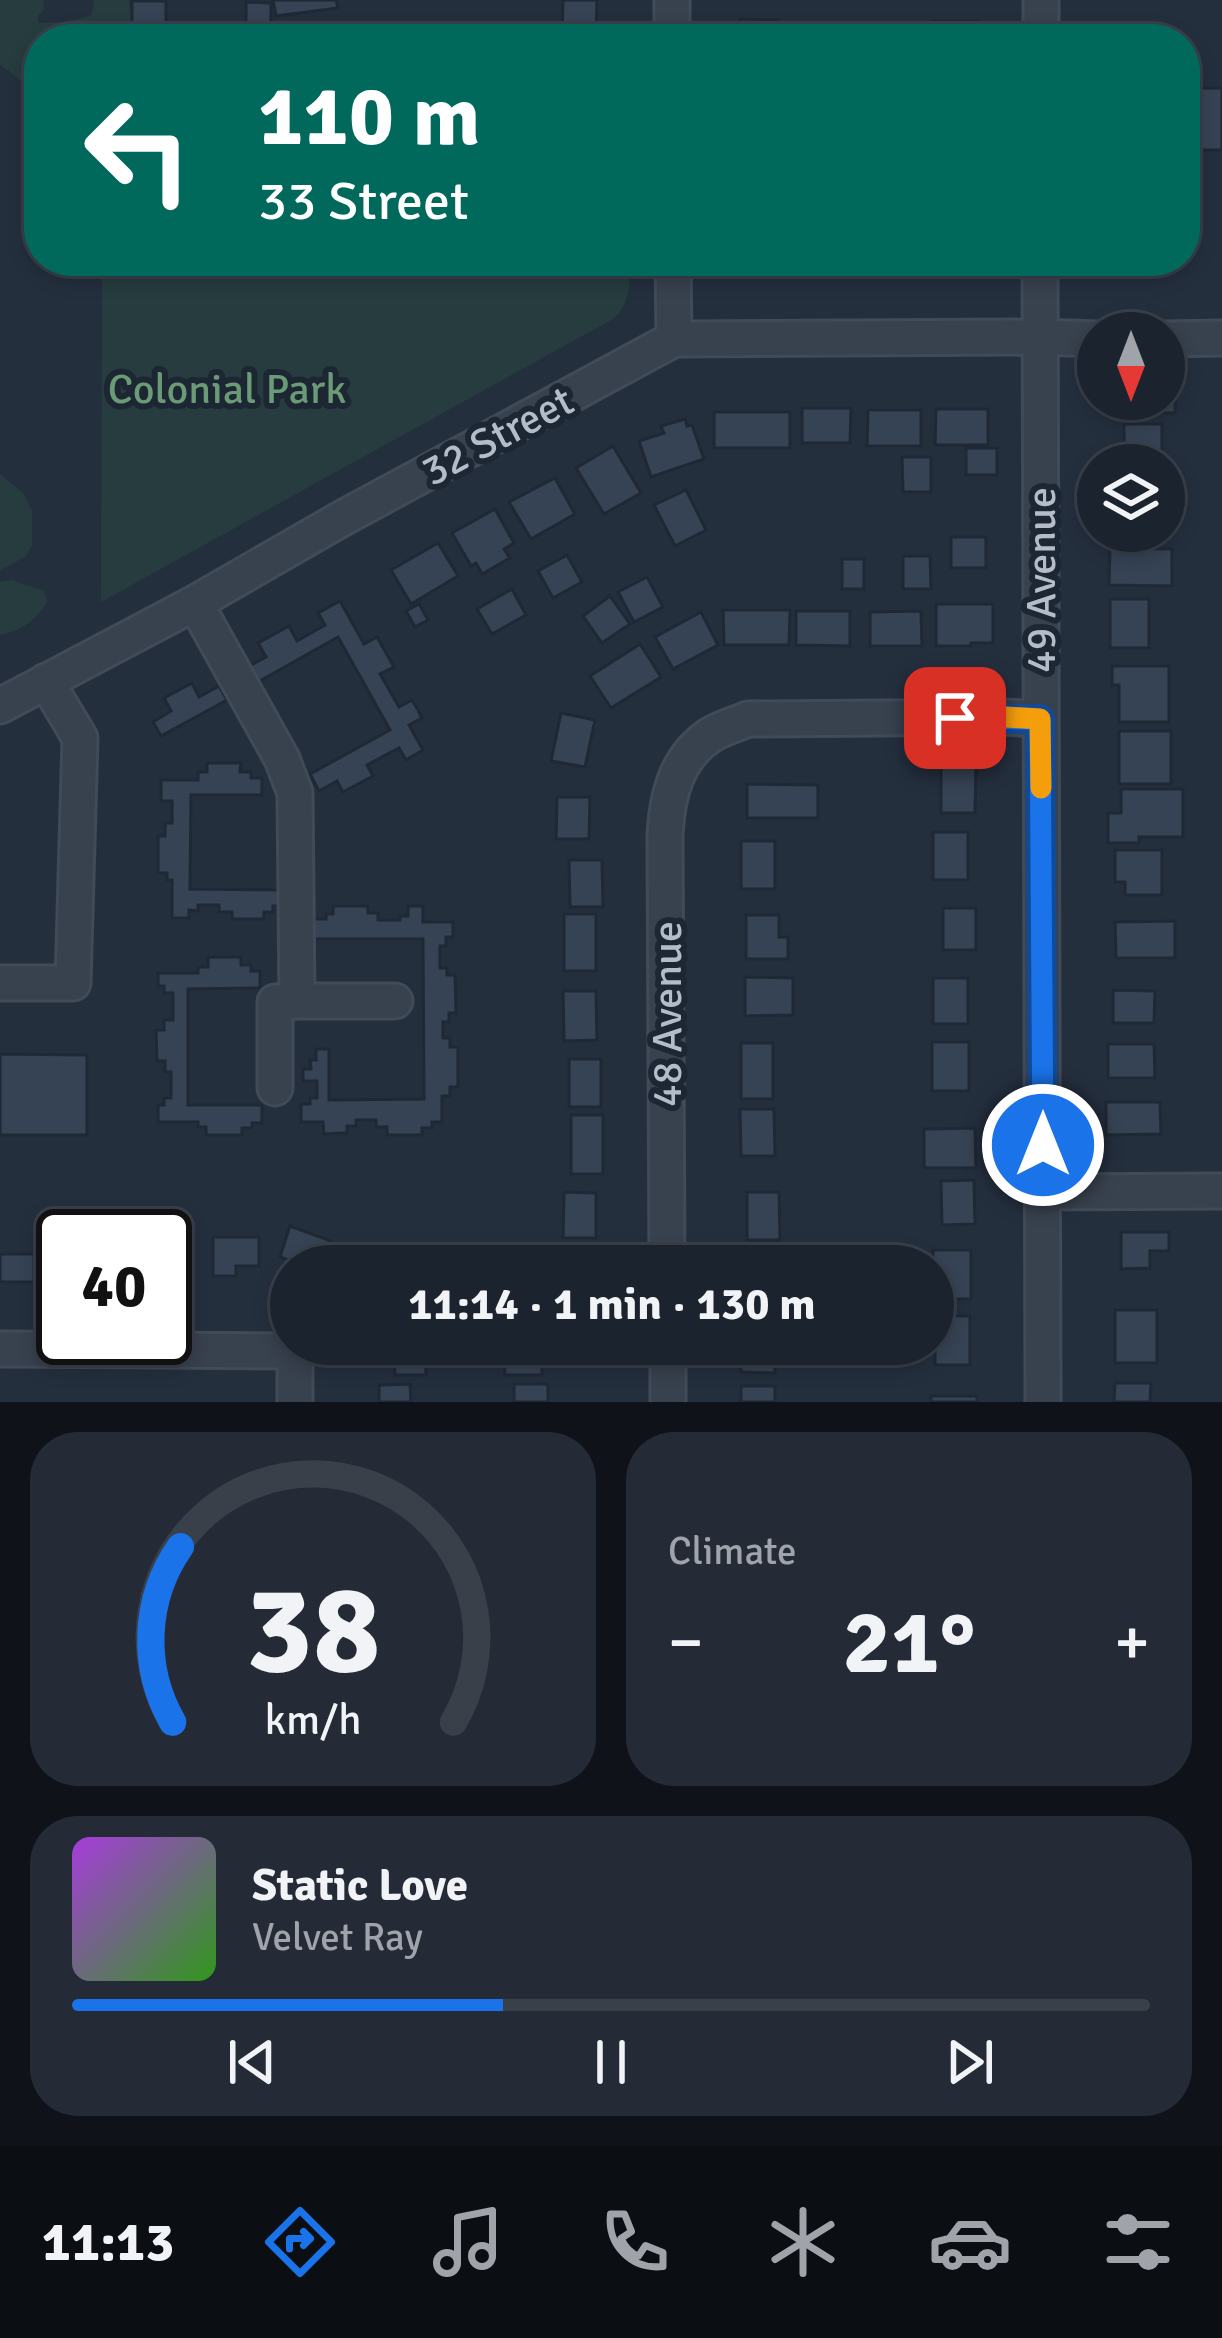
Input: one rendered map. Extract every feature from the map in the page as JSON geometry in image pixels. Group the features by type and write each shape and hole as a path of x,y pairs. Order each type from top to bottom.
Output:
{"street":[{"path":"673,276 674,339"},
{"name":"49 Avenue","path":"1040,276 1043,1402"},
{"name":"32 Street","path":"0,706 674,339 1077,338"},
{"path":"1185,338 1222,338"},
{"path":"195,603 282,759 295,793 297,1001"},
{"path":"0,982 73,983 80,738 46,681"},
{"name":"48 Avenue","path":"667,1245 665,835 667,800 681,764 710,735 748,719 1040,719"},
{"path":"275,1088 275,1002 395,1001"},
{"path":"1043,1192 1222,1192"},
{"path":"0,1349 295,1352 295,1402"},
{"path":"668,1365 668,1402"}],"green space":[{"path":"0,0 43,0 38,23 90,16 93,0 129,0 131,24 24,24 24,84 0,65"},
{"name":"Colonial Park","path":"102,276 630,276 626,300 610,321 101,602"},
{"path":"0,474 24,494 32,511 32,546 25,557 0,570"},
{"path":"12,580 44,591 47,602 27,624 0,635 0,582"}],"building":[{"path":"273,0 336,0 338,8 276,16"},
{"path":"563,0 597,0 596,24 562,24"},
{"path":"132,1 166,1 166,24 132,24"},
{"path":"246,2 271,3 271,24 246,24"},
{"path":"740,19 778,20 778,24 740,24"},
{"path":"933,21 978,21 978,24"},
{"path":"1200,88 1222,88 1222,150 1200,150"},
{"path":"802,408 851,408 850,443 802,443"},
{"path":"936,409 988,409 988,445 935,445"},
{"path":"868,410 921,410 921,446 867,446"},
{"path":"714,412 790,412 790,448 714,448"},
{"path":"685,419 687,426 692,425 704,459 651,477 639,441 664,433 661,426"},
{"path":"1124,424 1162,424 1162,444 1124,444"},
{"path":"613,446 641,493 604,514 576,468"},
{"path":"966,448 997,448 997,475 966,475"},
{"path":"902,457 931,457 931,492 903,492"},
{"path":"555,478 575,514 531,539 509,502"},
{"path":"686,490 706,530 675,546 654,505"},
{"path":"495,509 514,543 504,549 510,558 482,574 476,563 471,566 452,533"},
{"path":"951,537 986,537 986,568 951,568"},
{"path":"438,543 458,576 411,604 391,570"},
{"path":"1110,552 1172,552 1172,586 1109,585"},
{"path":"567,555 582,582 553,598 538,571"},
{"path":"903,556 930,556 931,589 903,589"},
{"path":"842,559 864,559 864,589 842,589"},
{"path":"647,577 663,607 634,622 618,592"},
{"path":"512,589 526,615 492,634 477,609"},
{"path":"610,596 630,624 602,643 583,616"},
{"path":"1110,599 1149,599 1149,648 1110,648"},
{"path":"340,601 364,644 377,637 394,667 380,674 399,707 412,700 418,710 422,718 409,725 423,750 406,760 399,748 367,765 373,776 343,792 337,781 319,791 310,774 390,730 338,637 258,682 249,666 266,657 258,643 289,626 297,641 325,625 318,613"},
{"path":"419,604 428,620 415,627 406,611"},
{"path":"936,604 993,604 993,643 936,646"},
{"path":"723,610 790,610 789,645 724,645"},
{"path":"796,611 850,611 850,646 796,645"},
{"path":"921,611 922,646 870,646 870,612"},
{"path":"701,612 718,645 673,669 655,637"},
{"path":"640,644 661,677 611,708 590,676"},
{"path":"1112,666 1169,666 1169,722 1119,722 1119,685 1112,685"},
{"path":"192,683 199,697 219,686 227,700 161,736 153,722 171,711 164,698"},
{"path":"561,713 595,720 585,767 551,761"},
{"path":"1119,731 1171,731 1171,784 1119,784"},
{"path":"207,763 241,763 240,772 262,778 262,795 191,795 190,889 284,890 284,906 273,906 273,912 264,912 264,919 232,919 232,912 219,912 219,905 198,905 198,911 189,910 189,918 172,918 172,880 167,880 167,873 158,873 158,836 165,836 165,823 172,823 172,801 161,801 161,780 198,780 198,772 207,772"},
{"path":"941,765 976,765 975,813 941,813"},
{"path":"747,784 818,785 818,818 747,818"},
{"path":"1121,789 1183,789 1183,837 1108,843 1108,813 1121,813"},
{"path":"557,797 590,797 589,839 556,839"},
{"path":"933,832 968,832 968,880 933,880"},
{"path":"741,841 775,841 775,889 741,889"},
{"path":"1115,850 1162,850 1162,895 1125,895 1125,882 1115,882"},
{"path":"569,860 602,860 603,907 570,907"},
{"path":"333,906 368,906 368,913 378,913 378,920 400,920 408,916 408,906 423,906 423,922 453,922 453,937 446,937 446,946 440,946 440,968 455,975 456,1013 449,1013 449,1022 443,1022 443,1038 450,1038 450,1047 458,1047 458,1087 450,1087 450,1096 442,1096 442,1122 422,1128 422,1135 387,1135 387,1127 376,1127 376,1120 356,1120 356,1126 347,1126 347,1133 324,1134 323,1122 301,1122 301,1104 317,1098 317,1081 303,1081 303,1069 311,1069 316,1049 329,1049 329,1100 424,1099 423,939 312,939 312,919 326,919 326,914 333,914"},
{"path":"943,908 976,908 976,950 943,950"},
{"path":"564,914 596,914 596,971 564,971"},
{"path":"746,915 779,915 779,937 788,937 788,959 746,959"},
{"path":"1175,921 1175,958 1116,958 1115,922"},
{"path":"208,957 241,957 241,965 260,971 260,988 188,989 188,1105 262,1105 262,1123 242,1128 242,1135 206,1135 206,1127 198,1127 198,1122 158,1122 158,1105 171,1098 171,1072 165,1072 165,1061 157,1061 156,1030 164,1030 164,1020 173,1020 173,993 164,993 164,986 158,986 158,973 198,973 198,967 208,967"},
{"path":"745,977 793,978 793,1015 745,1016"},
{"path":"933,978 968,978 968,1024 933,1024"},
{"path":"1113,990 1155,991 1154,1023 1113,1023"},
{"path":"563,991 596,991 597,1040 564,1041"},
{"path":"932,1042 969,1042 969,1091 932,1091"},
{"path":"741,1043 773,1043 773,1099 741,1099"},
{"path":"1108,1044 1154,1044 1155,1078 1108,1078"},
{"path":"0,1054 87,1055 87,1135 0,1135"},
{"path":"569,1059 601,1059 601,1107 569,1107"},
{"path":"1106,1102 1160,1102 1161,1134 1106,1135"},
{"path":"740,1109 774,1109 775,1156 741,1156"},
{"path":"571,1115 603,1115 603,1174 571,1174"},
{"path":"975,1128 976,1168 924,1168 924,1129"},
{"path":"974,1180 975,1224 942,1225 941,1181"},
{"path":"564,1192 596,1193 596,1238 563,1238"},
{"path":"747,1192 779,1192 780,1240 747,1240"},
{"path":"290,1226 331,1241 330,1245 284,1245"},
{"path":"1121,1232 1169,1232 1169,1251 1150,1251 1150,1268 1121,1269"},
{"path":"213,1237 259,1237 259,1266 236,1266 236,1276 213,1276"},
{"path":"954,1250 971,1250 971,1299 954,1299"},
{"path":"0,1254 34,1254 34,1282 0,1282"},
{"path":"1115,1310 1157,1310 1157,1363 1115,1363"},
{"path":"954,1316 970,1316 970,1365 954,1365"},
{"path":"395,1365 426,1365 426,1375 395,1375"},
{"path":"505,1365 542,1365 542,1375 505,1375"},
{"path":"741,1365 775,1365 775,1373 741,1372"},
{"path":"1115,1383 1151,1383 1150,1402 1114,1402"},
{"path":"410,1384 411,1402 379,1402 379,1385"},
{"path":"514,1384 548,1384 548,1402 514,1402"},
{"path":"741,1386 775,1386 775,1402 741,1402"},
{"path":"931,1396 977,1396 977,1402 931,1402"}],"slow traffic":[{"path":"1006,717 1040,719 1041,788"}],"route":[{"path":"955,718 1040,719 1043,1145"}]}
